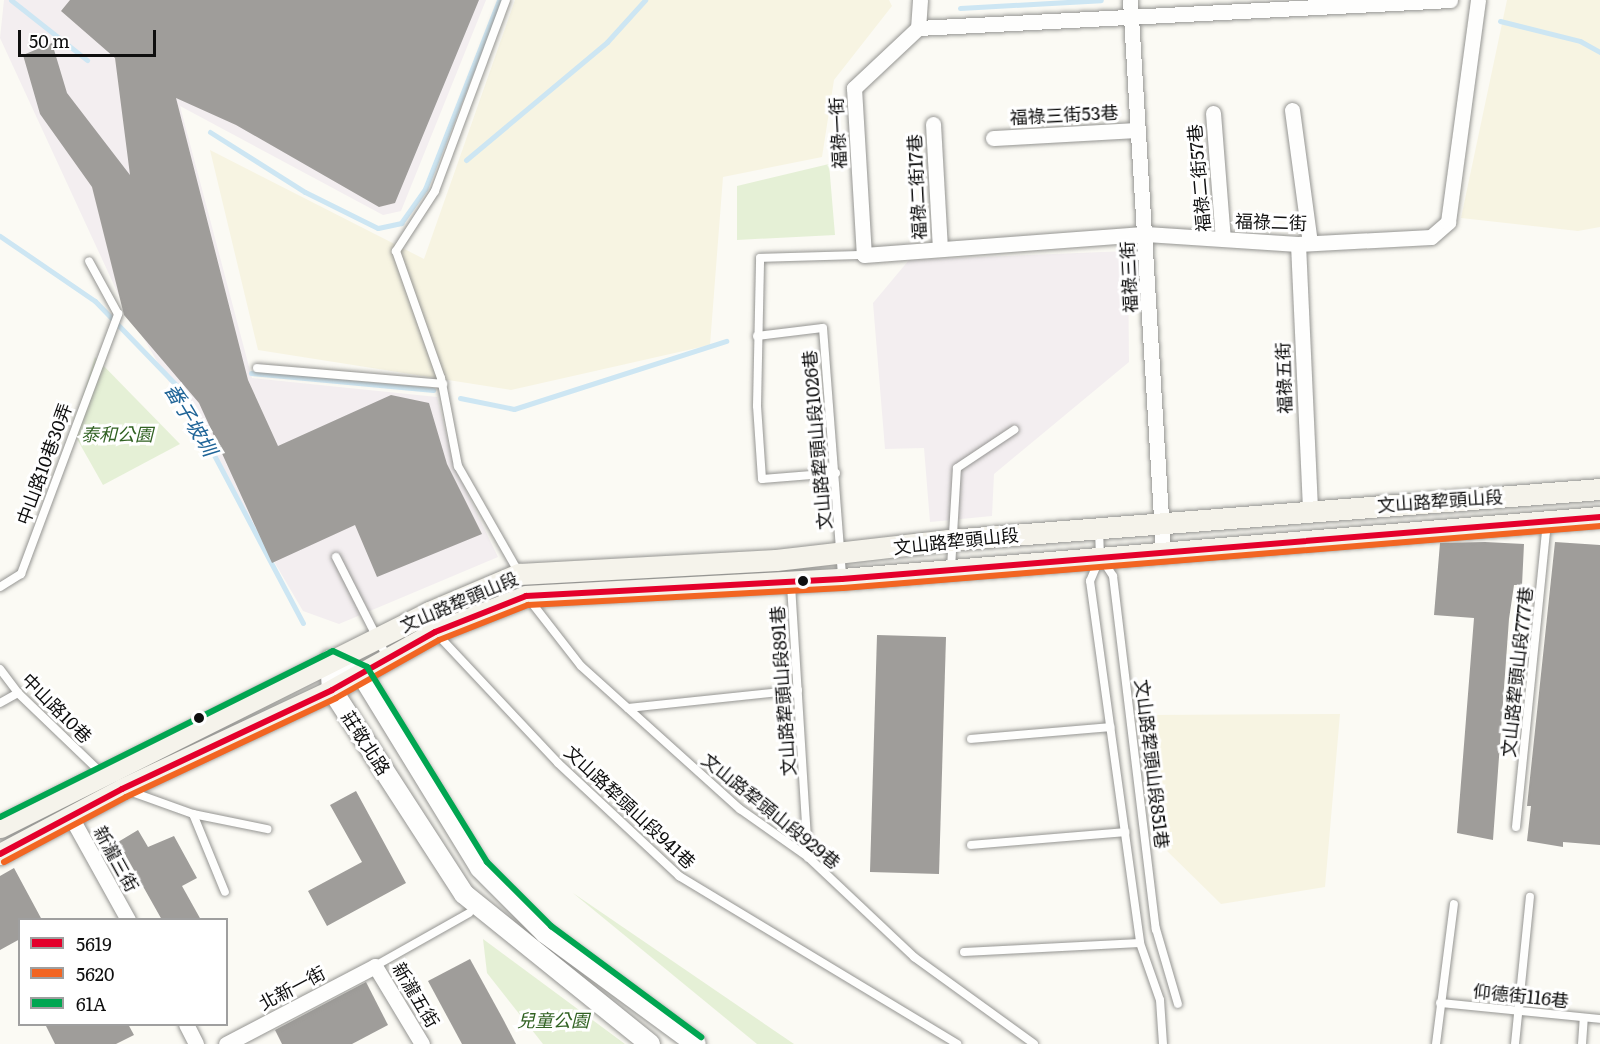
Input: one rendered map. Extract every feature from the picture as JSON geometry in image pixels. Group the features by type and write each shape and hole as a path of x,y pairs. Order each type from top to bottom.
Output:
{"main road":[{"name":"文山路犂頭山段","path":"0,827 100,772 378,637 519,574 842,555 949,540 1600,489"},
{"name":"文山路犂頭山段","path":"0,855 122,789 332,690 360,672 435,632 526,596 842,579 1100,556 1600,517"}],"street":[{"path":"920,0 918,28 1130,8 1450,0"},
{"name":"福祿二街","path":"864,255 1146,234 1304,244 1431,237 1448,222 1478,0"},
{"name":"福祿三街","path":"1130,8 1146,234 1163,551"},
{"name":"福祿一街","path":"864,255 854,88 918,28"},
{"name":"福祿五街","path":"1292,110 1304,244 1310,511"},
{"name":"福祿二街57巷","path":"1213,113 1223,239"},
{"name":"福祿二街17巷","path":"933,124 940,249"},
{"name":"福祿三街53巷","path":"993,138 1138,130"},
{"path":"330,660 360,672"},
{"name":"莊敬北路","path":"330,660 332,690 464,894 650,1044"},
{"name":"莊敬北路","path":"360,672 480,868 545,933 696,1044"},
{"name":"新瀧三街","path":"71,817 127,918"},
{"name":"北新一街","path":"226,1044 375,966"},
{"name":"新瀧五街","path":"375,966 422,1044"},
{"path":"187,1026 196,1044"}],"lane":[{"name":"文山路犂頭山段929巷","path":"506,0 435,191 396,251 442,384 459,465 519,574 526,596 581,666 740,809 808,857 914,957 1034,1044"},
{"path":"836,473 762,479 757,336 760,258 864,255"},
{"name":"中山路10巷30弄","path":"0,587 21,574 104,341 118,314 89,261"},
{"name":"文山路犂頭山段1026巷","path":"757,336 822,328 836,473 842,579"},
{"path":"257,368 442,384"},
{"path":"951,569 949,540 957,468 1014,430"},
{"name":"文山路犂頭山段777巷","path":"1516,826 1548,521"},
{"name":"文山路犂頭山段851巷","path":"1100,528 1100,556 1113,576 1156,929 1178,1004"},
{"path":"336,556 387,657"},
{"path":"1100,556 1090,581 1140,943 1160,1000 1163,1044"},
{"name":"文山路犂頭山段891巷","path":"788,559 808,857"},
{"name":"文山路犂頭山段941巷","path":"435,632 558,763 680,876 957,1044"},
{"name":"中山路10巷","path":"0,669 18,693 100,772 122,789 193,814 267,829"},
{"path":"628,708 798,690"},
{"path":"0,703 18,693"},
{"path":"971,739 1110,727"},
{"path":"193,814 225,892"},
{"path":"971,845 1125,832"},
{"path":"1515,1044 1530,897"},
{"path":"1436,1044 1454,904"},
{"path":"375,966 469,913"},
{"path":"964,952 1140,943"},
{"name":"仰德街116巷","path":"1440,1003 1600,1019"},
{"path":"1582,1044 1584,1018"}],"shaded area":[{"path":"4,0 486,0 401,211 383,215 180,106 252,378 437,397 454,466 498,557 339,624 303,611 120,298 0,38"},
{"path":"515,0 889,0 892,6 834,80 822,157 723,177 710,345 511,390 258,350 210,150 424,259"},
{"path":"1507,0 1600,0 1600,227 1578,231 1461,218"},
{"path":"1128,251 1129,362 994,474 992,516 930,522 924,448 885,449 873,303 909,260"},
{"path":"1340,714 1325,887 1221,904 1164,848 1147,715"}],"green space":[{"path":"829,164 835,235 737,240 737,186"},
{"name":"泰和公園","path":"95,357 180,444 103,485 72,430"},
{"path":"573,893 794,1044 757,1044"},
{"name":"兒童公園","path":"483,939 625,1044 543,1044 487,973"}],"building":[{"path":"70,0 479,0 395,203 379,207 236,125 176,98 248,380 278,446 391,395 429,403 447,464 482,534 377,577 355,525 272,563 199,403 124,315 92,187 40,114 23,55 52,43 67,93 130,175 115,58 61,11"},
{"path":"1555,542 1600,545 1600,845 1563,842 1563,847 1527,841 1531,806 1527,806"},
{"path":"1440,543 1524,544 1522,585 1514,585 1509,619 1493,840 1457,833 1474,618 1434,615"},
{"path":"877,635 946,637 939,874 870,872"},
{"path":"356,791 406,883 327,926 308,891 362,862 330,805"},
{"path":"138,830 148,847 174,836 197,878 182,886 200,918 161,918 118,842"},
{"path":"14,868 41,918 18,918 18,940 0,950 0,876"},
{"path":"470,959 516,1044 462,1044 428,981"},
{"path":"366,982 388,1025 352,1044 282,1044 275,1030"},
{"path":"46,1026 129,1026 134,1035 116,1044 55,1044"}],"waterway":[{"path":"11,0 87,60"},
{"path":"210,132 305,192 378,228 401,223 425,189 499,0"},
{"path":"466,160 607,42 645,0"},
{"path":"960,8 1101,0"},
{"path":"1500,21 1580,41 1600,52"},
{"name":"番子坡圳","path":"0,236 95,301 178,387 303,623"},
{"path":"460,398 514,409 726,341"},
{"path":"251,373 433,390"}],"transit line":[{"name":"5619","path":"0,854 122,789 332,690 435,632 526,596 842,579 1600,517"},
{"name":"5620","path":"4,862 126,797 336,698 439,640 528,605 843,588 1600,526"},
{"name":"61A","path":"0,817 333,651 367,667 487,862 551,926 701,1037"}]}
